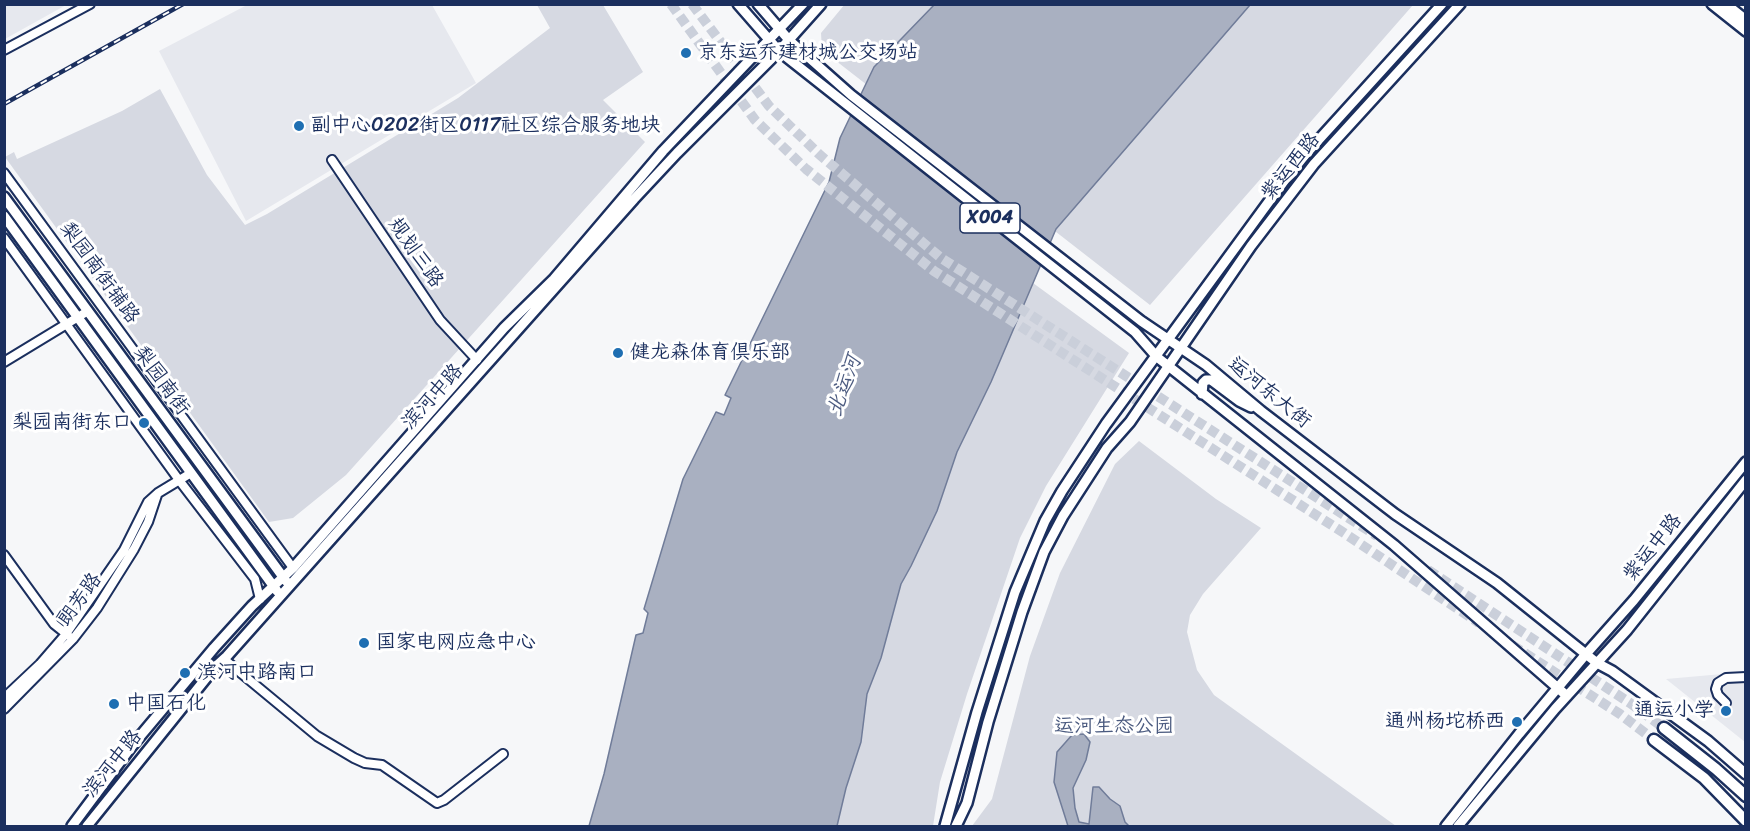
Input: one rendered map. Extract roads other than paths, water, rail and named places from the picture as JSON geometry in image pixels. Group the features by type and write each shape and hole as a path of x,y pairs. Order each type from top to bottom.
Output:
{"highway":[{"path":"1664,728 1746,796"},
{"path":"1654,740 1704,778 1746,821"}],"main road":[{"path":"738,4 779,51"},
{"name":"运河东大街","path":"758,4 789,40 851,95 1141,321 1206,365 1395,513 1497,583 1597,663 1612,671 1708,741 1746,774"},
{"name":"滨河中路","path":"287,582 293,568 504,328 554,279 663,151 803,4"},
{"name":"滨河中路","path":"87,826 277,591 634,199 779,51 820,4"},
{"name":"紫运西路","path":"945,826 1015,592 1033,546 1062,491 1106,424 1295,166 1442,4"},
{"name":"紫运西路","path":"956,826 967,803 988,722 1022,612 1044,552 1082,485 1107,448 1130,422 1251,246 1314,164 1460,4"},
{"path":"1712,4 1746,31"},
{"path":"1726,4 1746,20"},
{"name":"X004","path":"779,51 1135,332 1157,357 1394,545 1567,696"},
{"name":"梨园南街","path":"4,196 287,582"},
{"name":"梨园南街","path":"4,216 277,591"},
{"path":"1202,394 1203,383 1211,380 1239,402 1262,411"},
{"name":"紫运中路","path":"1446,826 1558,687 1634,600 1746,462"},
{"name":"紫运中路","path":"1458,826 1567,696 1627,630 1746,480"},
{"name":"滨河中路","path":"72,826 158,713 214,648 260,600 277,591"}],"street":[{"path":"4,50 90,4"},
{"name":"规划三路","path":"332,160 440,320 477,360"},
{"name":"梨园南街辅路","path":"4,173 293,568"},
{"path":"4,237 180,480 255,579 260,600"},
{"path":"4,362 88,311"},
{"name":"朗芳路","path":"4,698 97,608 134,549 148,522 158,493 191,473"},
{"path":"4,555 54,624 69,636"},
{"name":"朗芳路","path":"4,709 69,636"},
{"path":"224,659 317,735 354,758 365,763 382,765 437,803 444,800 502,754"},
{"path":"1726,703 1718,695 1716,689 1718,683 1726,678 1746,677"}],"water":[{"name":"北运河","path":"934,5 1250,5 1056,229 991,382 957,452 937,511 901,584 881,658 867,694 861,742 837,826 589,826 604,774 636,635 643,633 648,613 644,609 683,479 716,412 724,415 731,398 725,395 829,182 840,138 874,67"},
{"path":"1084,734 1090,742 1086,760 1073,788 1079,822 1089,824 1093,787 1099,787 1120,806 1125,822 1129,826 1068,826 1054,782 1057,752 1072,735"}],"tunnel":[{"path":"671,4 755,120 806,169 934,271 1341,531 1479,623"},
{"path":"692,4 769,106 820,155 941,258 1377,536"},
{"path":"1428,570 1630,703 1664,728"},
{"path":"1512,645 1620,714 1654,740"}],"railway":[{"path":"4,104 183,4"}],"place":[{"name":"京东运乔建材城公交场站","path":"686,53"},
{"name":"副中心0202街区0117社区综合服务地块","path":"299,126"},
{"name":"健龙森体育俱乐部","path":"618,353"},
{"name":"梨园南街东口","path":"144,423"},
{"name":"国家电网应急中心","path":"364,643"},
{"name":"滨河中路南口","path":"185,673"},
{"name":"中国石化","path":"114,704"},
{"name":"通运小学","path":"1726,711"},
{"name":"通州杨坨桥西","path":"1517,722"}],"park label":[{"name":"运河生态公园","path":"1114,727"}]}
